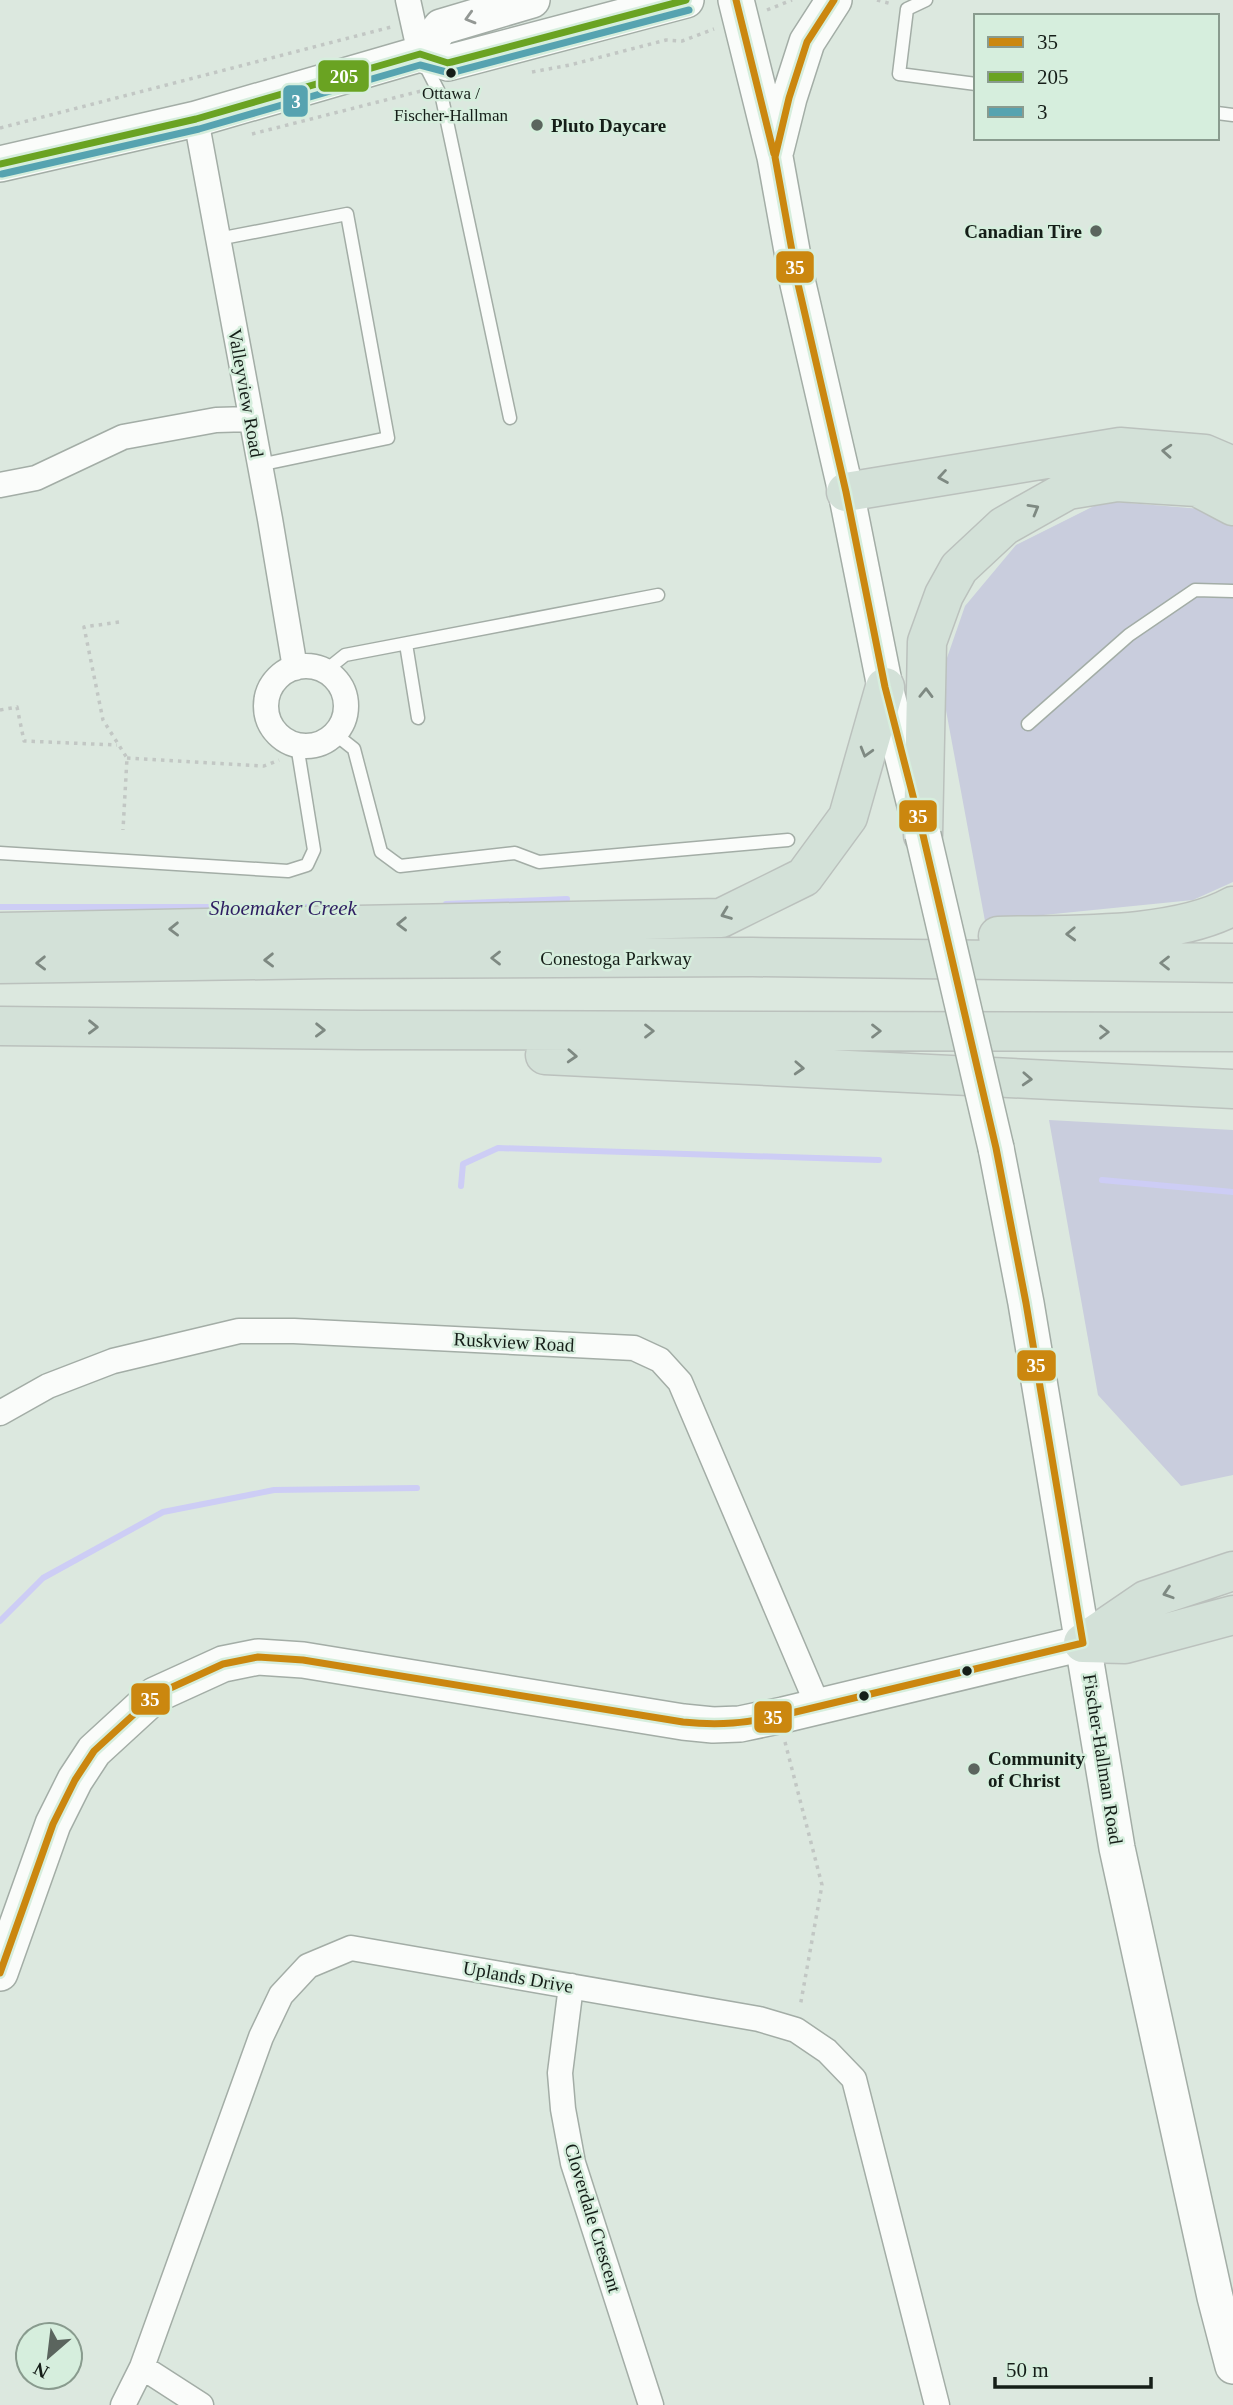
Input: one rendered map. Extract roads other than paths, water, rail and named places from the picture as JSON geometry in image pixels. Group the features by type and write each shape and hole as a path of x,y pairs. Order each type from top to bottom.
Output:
{"highway":[{"path":"843,480 1120,447 1205,454 1233,466"},
{"path":"923,835 927,642 944,595 959,568 1004,526 1068,490 1117,482 1197,487 1233,506"},
{"path":"0,932 720,918 804,877 848,817 885,687"},
{"path":"752,957 817,941 1121,933 1219,914 1233,906"},
{"name":"Conestoga Parkway","path":"0,964 752,957 1233,963"},
{"path":"0,1026 360,1030 1233,1032"},
{"path":"360,1030 426,1049 1233,1089"},
{"path":"1083,1643 1146,1600 1233,1571"},
{"path":"1083,1643 1125,1644 1233,1615"}],"main road":[{"path":"420,54 441,27 533,0"},
{"path":"0,164 196,119 420,54 448,63 686,0"},
{"name":"Fischer-Hallman Road","path":"736,0 775,157 798,284 843,480 885,687 923,835 996,1148 1026,1303 1117,1848 1214,2297 1233,2366"},
{"path":"775,157 789,98 807,42 834,0"},
{"path":"0,1973 54,1824 75,1780 94,1751 155,1695 223,1664 258,1657 303,1660 634,1716 713,1725 740,1724 1083,1643"}],"street":[{"path":"408,0 420,54"},
{"name":"Valleyview Road","path":"196,119 295,668"},
{"path":"0,485 36,478 123,437 216,420 251,419"},
{"path":"305,666 325,671 335,679 346,700 342,724 335,734 324,742 288,753 285,740 275,731 269,720 266,707 268,694 283,674 295,668 305,666"},
{"name":"Ruskview Road","path":"0,1413 48,1386 113,1361 240,1331 294,1331 634,1348 660,1360 680,1382 818,1706"},
{"name":"Uplands Drive","path":"123,2405 142,2367 261,2037 281,1995 308,1966 351,1948 759,2019 796,2030 827,2051 854,2079 937,2405"},
{"name":"Cloverdale Crescent","path":"571,1986 560,2073 570,2150 651,2405"},
{"path":"142,2367 201,2405"}],"lane":[{"path":"926,0 907,9 899,74 974,83"},
{"path":"420,54 442,98 510,418"},
{"path":"218,239 347,215 388,438 259,465"},
{"path":"1028,724 1129,635 1195,590 1233,592"},
{"path":"325,671 345,655 658,595"},
{"path":"406,643 418,718"},
{"path":"335,734 354,749 381,852 400,866 515,853 539,862 788,841"},
{"path":"0,853 288,871 307,865 314,849 288,753"}],"waterway":[{"name":"Shoemaker Creek","path":"446,904 567,899"},
{"name":"Shoemaker Creek","path":"0,907 310,907"},
{"path":"461,1186 463,1164 498,1148 879,1160"},
{"path":"1102,1180 1233,1192"},
{"path":"0,1621 43,1578 163,1512 274,1490 417,1488"}],"place":[{"name":"Ottawa / Fischer-Hallman","path":"451,73"},
{"name":"Pluto Daycare","path":"537,125"},
{"name":"Canadian Tire","path":"1096,231"},
{"name":"Community of Christ","path":"974,1769"}]}
